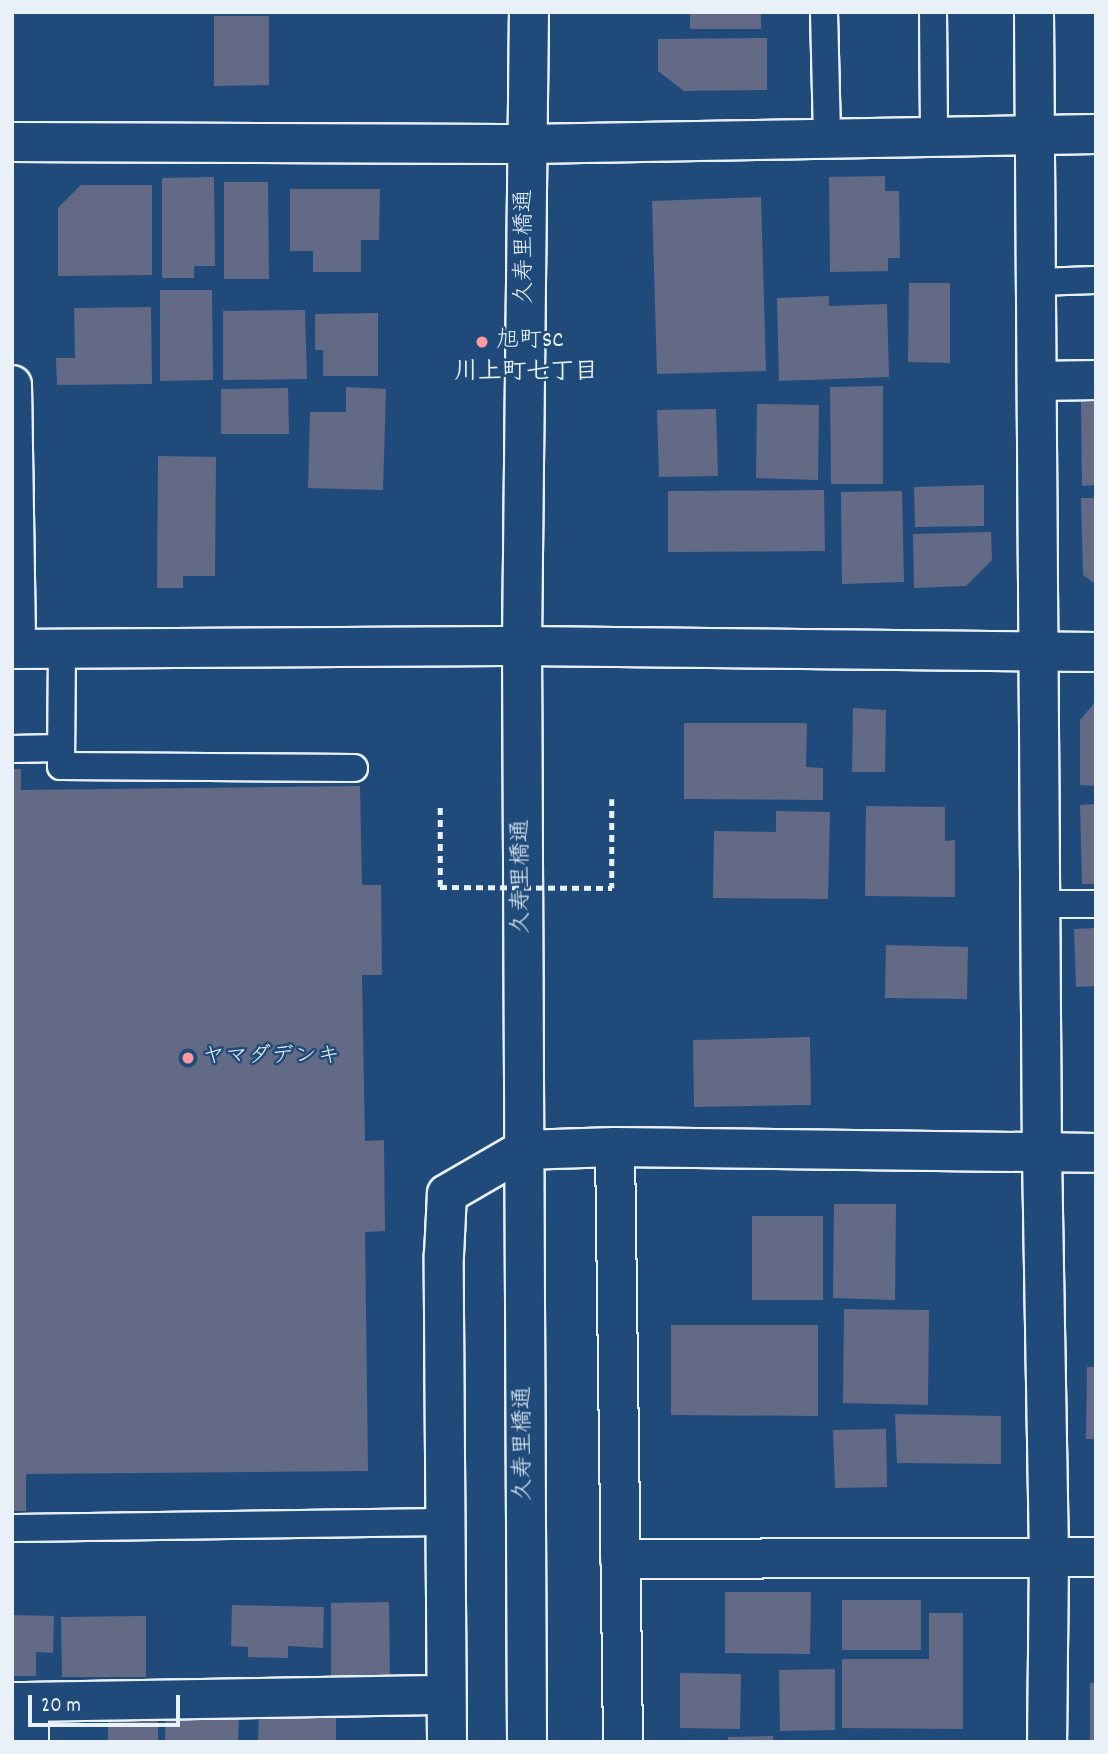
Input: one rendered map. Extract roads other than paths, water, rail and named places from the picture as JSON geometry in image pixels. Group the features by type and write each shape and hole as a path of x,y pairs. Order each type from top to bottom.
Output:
{"street":[{"name":"久寿里橋通","path":"527,1742 522,646 529,12"},
{"path":"1034,12 1041,652 1042,1154 1049,1557 1047,1742"},
{"path":"12,142 526,144 1096,134"},
{"path":"1037,381 1096,380"},
{"path":"12,385 14,649 522,646 1096,652"},
{"path":"615,1147 623,1742"},
{"path":"447,1742 444,1255 447,1194 523,1150 615,1147 1096,1153"},
{"path":"620,1559 1096,1557"},
{"path":"29,1742 21,1702 446,1695"}],"lane":[{"path":"824,12 827,138"},
{"path":"933,12 934,136"},
{"path":"1036,282 1096,280"},
{"path":"62,649 61,766 354,768"},
{"path":"12,749 61,748"},
{"path":"1042,904 1096,904"},
{"path":"12,1528 446,1522"}],"place":[{"name":"旭町SC","path":"482,342"},
{"name":"ヤマダデンキ","path":"188,1058"}],"district":[{"name":"川上町七丁目","path":"526,374"}]}
